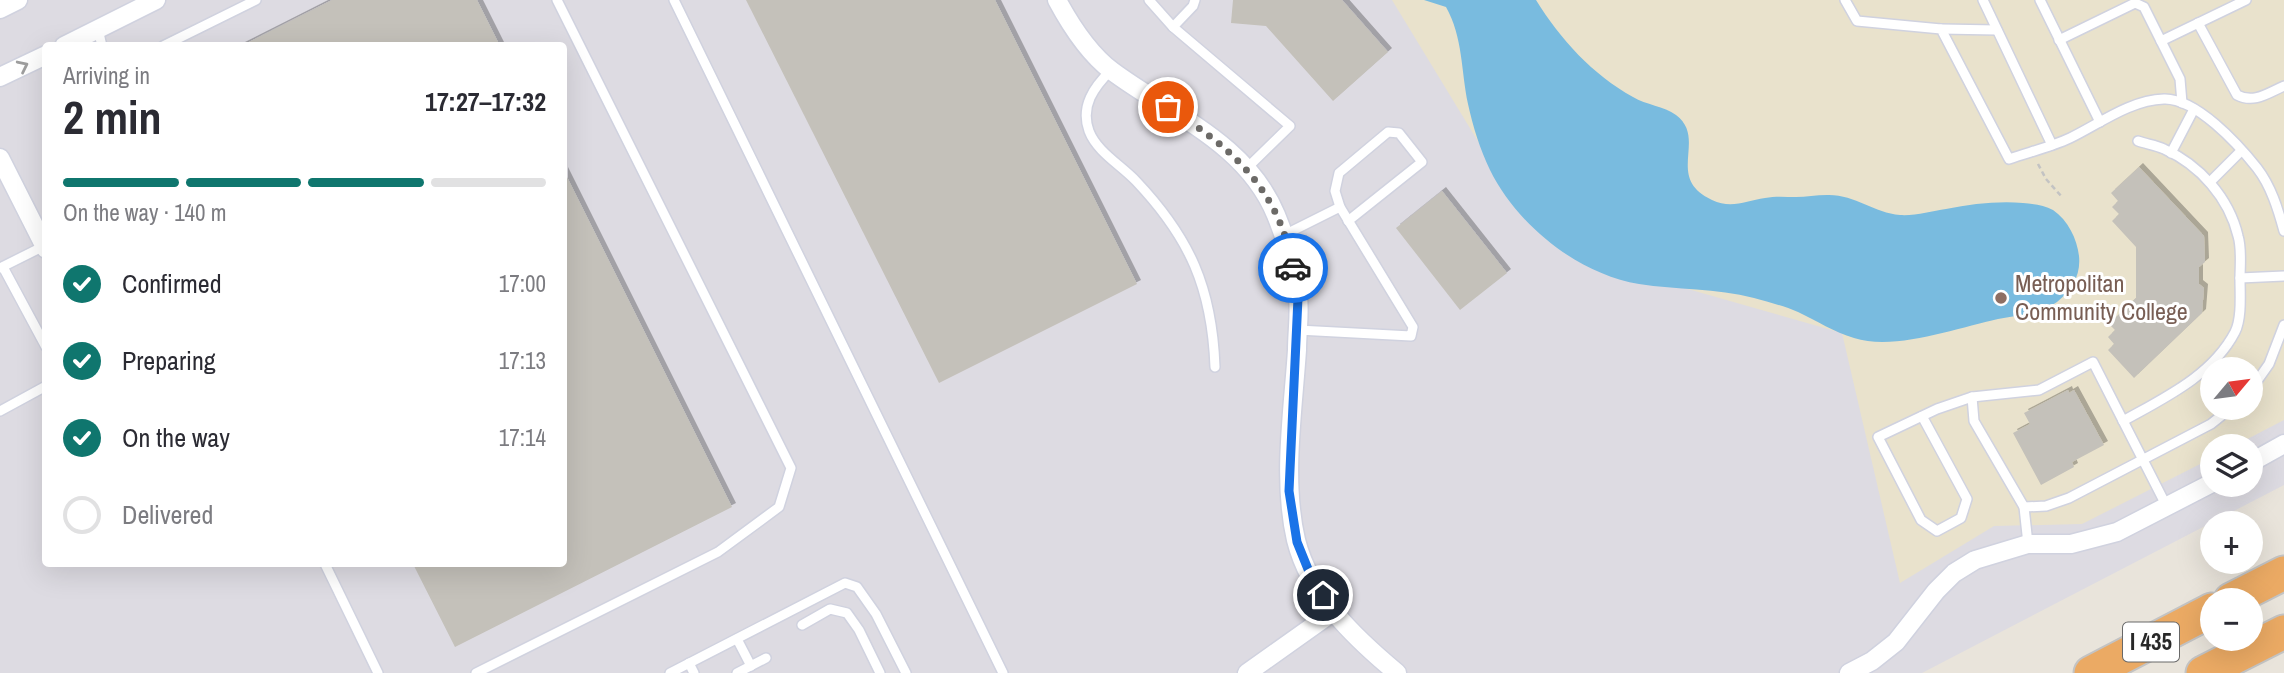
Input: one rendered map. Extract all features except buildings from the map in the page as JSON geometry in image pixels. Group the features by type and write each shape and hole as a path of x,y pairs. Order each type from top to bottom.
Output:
{"highway":[{"path":"2255,588 2284,573"},
{"name":"I 435","path":"2091,673 2200,616"},
{"name":"I 435","path":"2203,673 2284,632"}],"street":[{"path":"0,9 18,0"},
{"path":"80,42 100,37 156,0"},
{"path":"1057,0 1091,51 1111,70 1220,142 1247,168 1264,191 1290,252 1298,298 1289,491 1297,542 1312,579 1333,612 1364,645 1397,673"},
{"path":"0,77 42,57"},
{"path":"0,158 42,242"},
{"path":"2263,456 2284,444"},
{"path":"1849,673 1872,661 1896,642 1936,591 1954,573 1975,560 2028,544 2071,544 2117,532 2200,489"},
{"path":"1247,673 1333,612"}],"lane":[{"path":"171,42 256,0"},
{"path":"476,673 718,552 779,507 790,468 557,0"},
{"path":"674,0 1003,673"},
{"path":"1149,0 1173,27 1290,126 1247,168"},
{"path":"1173,27 1195,0"},
{"path":"1845,0 1857,21 1941,29 1997,30"},
{"path":"1983,0 2052,145"},
{"path":"2039,0 2100,122"},
{"path":"2161,41 2246,0"},
{"path":"2059,40 2135,3 2144,7 2180,79 2182,103"},
{"path":"2198,23 2237,94 2245,99 2255,100 2284,86"},
{"path":"1941,29 2009,159 2067,140 2134,106 2164,99 2182,103 2194,109 2229,137 2258,169 2275,201 2284,231"},
{"path":"1111,70 1098,83 1088,100 1086,112 1089,130 1098,145 1153,199 1183,240 1208,301 1214,336 1215,367"},
{"path":"2171,153 2194,109"},
{"path":"1298,330 1411,336 1413,327 1339,207 1335,191 1339,173 1388,132 1399,133 1422,162 1348,221"},
{"path":"2123,421 2184,388 2220,354 2236,330 2240,278 2239,239 2230,209 2210,182 2164,148 2138,141"},
{"path":"2210,182 2241,151"},
{"path":"1283,235 1339,207"},
{"path":"42,249 2,267 42,340"},
{"path":"2240,278 2284,276"},
{"path":"2263,373 2270,364 2284,325"},
{"path":"1922,416 1967,499 1961,518 1937,531 1921,520 1878,437 1922,416 1972,397 2039,390 2092,362 2167,507"},
{"path":"0,411 42,388"},
{"path":"1972,397 1974,421 2024,507 2028,544"},
{"path":"2024,507 2046,506 2069,498 2216,420"},
{"path":"326,567 377,673"},
{"path":"670,673 845,583 857,587 876,614 906,673"},
{"path":"802,625 830,609 847,613 859,630 880,673"},
{"path":"737,639 751,666"},
{"path":"737,673 766,658"},
{"path":"689,663 694,673"}],"path":[{"path":"2032,151 2046,179 2062,197"}],"shaded area":[{"path":"0,0 2284,0 2284,485 2263,496 2263,434 2200,434 2200,497 2261,497 2234,511 2200,511 2200,529 1922,673 0,673"},
{"name":"Metropolitan Community College","path":"1392,0 2284,0 2284,420 2257,434 2200,434 2200,464 2082,524 1994,526 1900,583 1842,333 1593,262 1507,189"}],"water":[{"path":"1424,0 1536,0 1578,55 1604,78 1638,100 1671,112 1685,125 1691,181 1698,191 1712,200 1732,204 1773,197 1837,195 1891,214 1906,215 1994,203 2042,206 2058,214 2074,237 2079,270 2074,282 2057,302 2036,312 1926,337 1888,342 1854,338 1793,310 1754,298 1725,292 1639,284 1594,270 1572,258 1533,228 1502,190 1486,162 1475,129 1452,18 1446,7"}],"way so far":[{"path":"1168,107 1220,142 1247,168 1275,212 1293,268"}],"place":[{"name":"Metropolitan Community College","path":"2001,298"}],"route":[{"path":"1293,268 1298,298 1298,330 1289,491 1297,542 1312,579 1323,595"}]}
